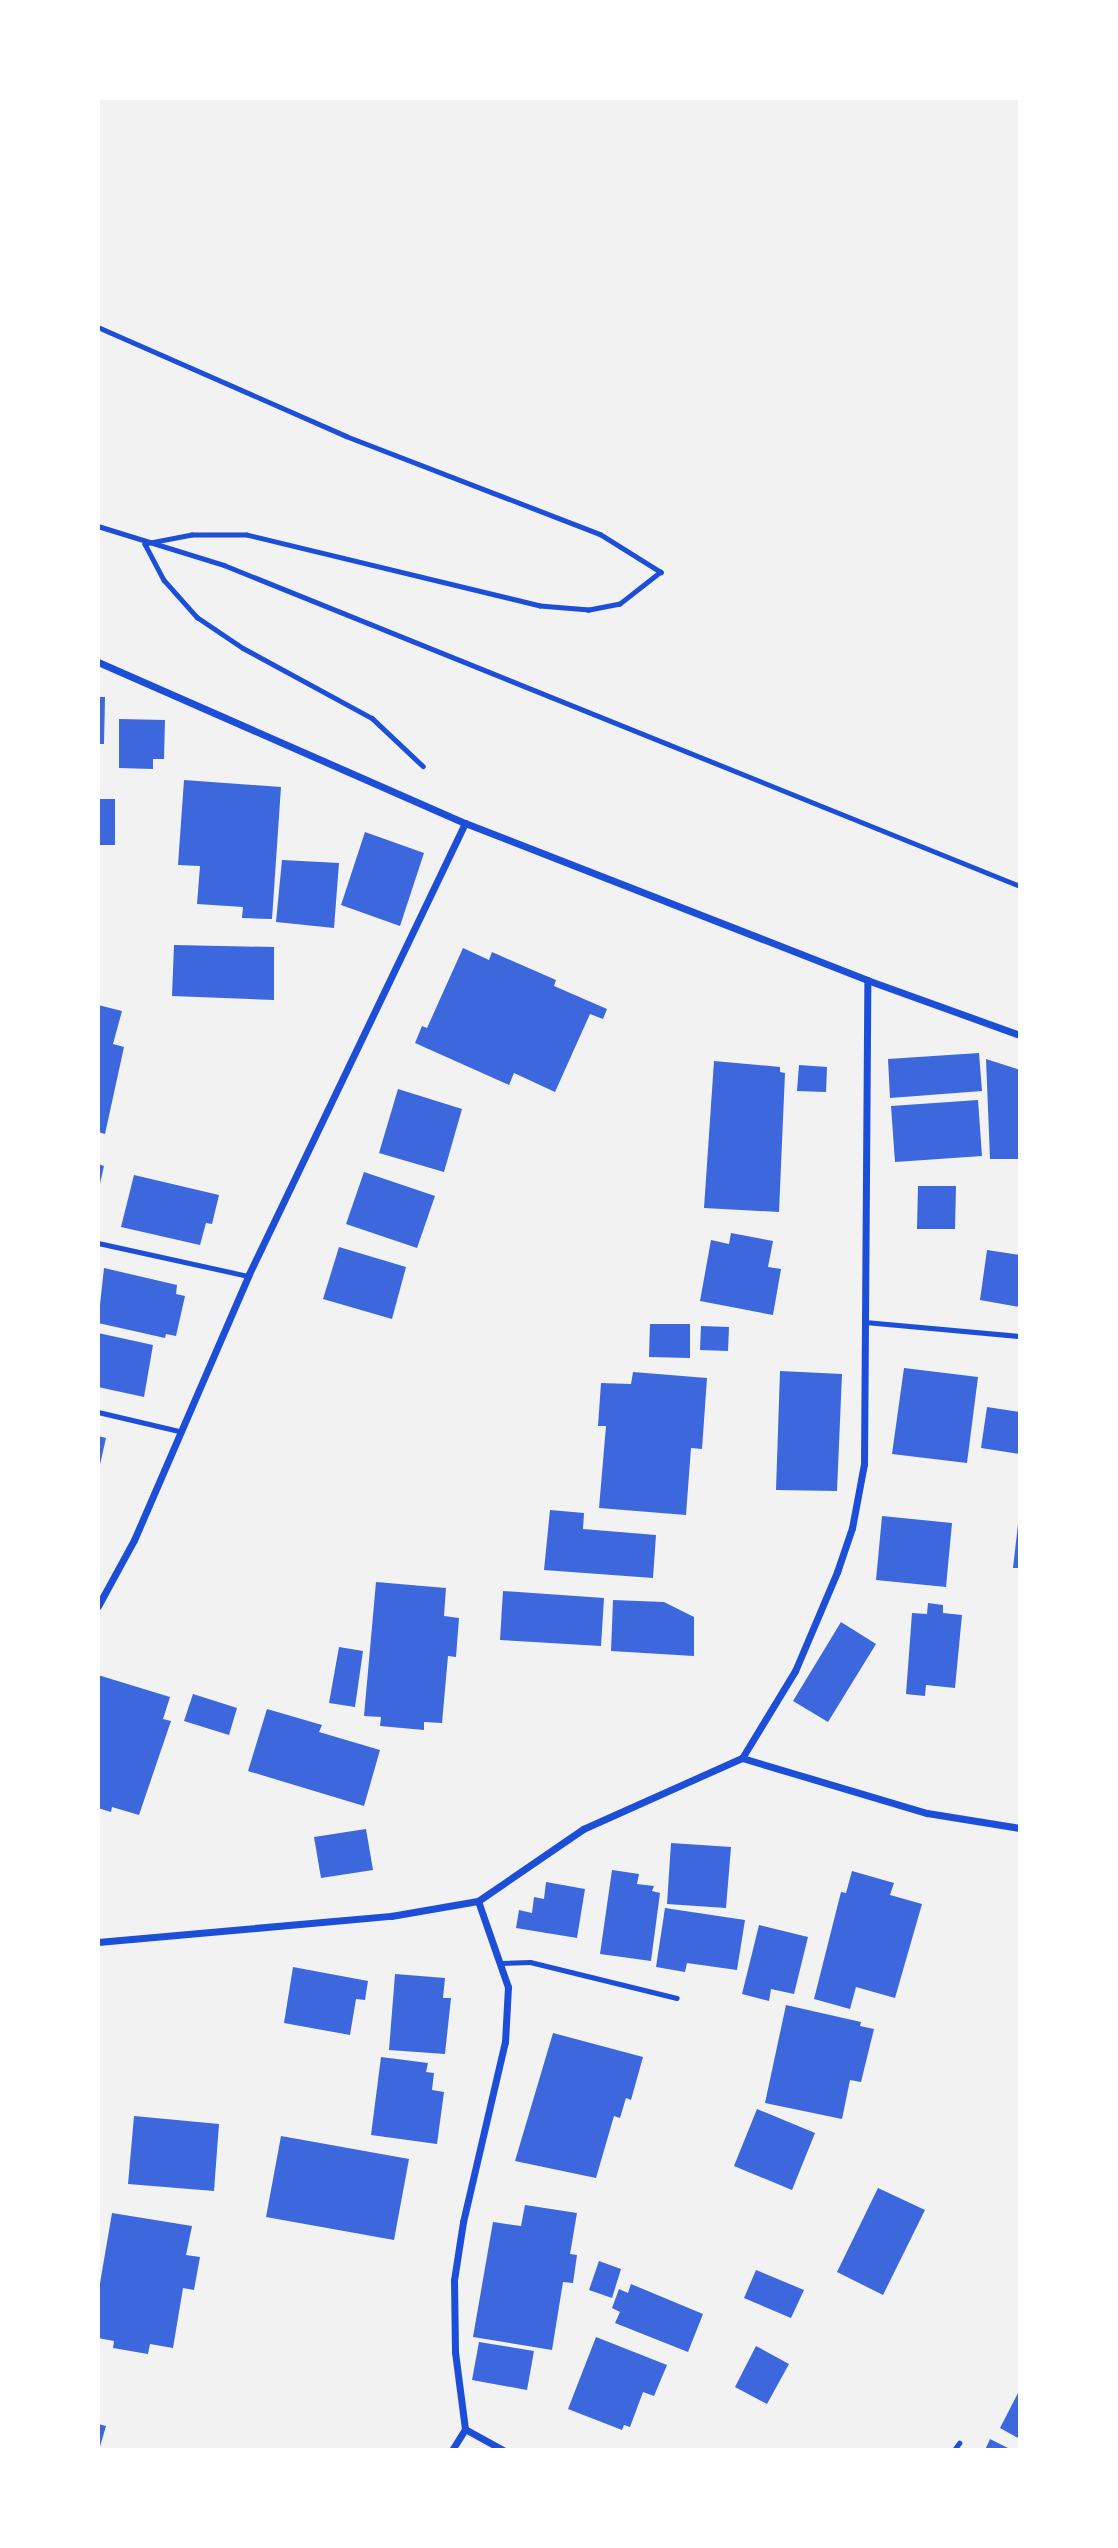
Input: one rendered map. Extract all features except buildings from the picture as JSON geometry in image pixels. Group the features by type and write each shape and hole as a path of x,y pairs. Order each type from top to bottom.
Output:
{"street":[{"path":"98,662 465,823 867,980 1020,1035"},
{"path":"98,1606 134,1540 247,1276 465,823"},
{"path":"98,1942 391,1916 478,1901 583,1829 742,1758 795,1671 852,1528 864,1464 867,980"},
{"path":"742,1758 927,1813 1020,1828"},
{"path":"452,2450 465,2428 455,2352 454,2280 463,2222 505,2042 508,1987 502,1963 478,1901"},
{"path":"465,2428 503,2450"}],"lane":[{"path":"98,1243 247,1276"},
{"path":"865,1322 1020,1336"},
{"path":"98,1412 179,1431"},
{"path":"502,1963 530,1962 677,1998"},
{"path":"954,2450 959,2443"}],"path":[{"path":"98,327 346,436 600,534 661,572 620,604 589,610 540,606 247,535 192,535 145,544"},
{"path":"98,526 145,544 224,565 1020,886"},
{"path":"145,544 164,580 197,617 243,648 372,718 427,771"}]}
